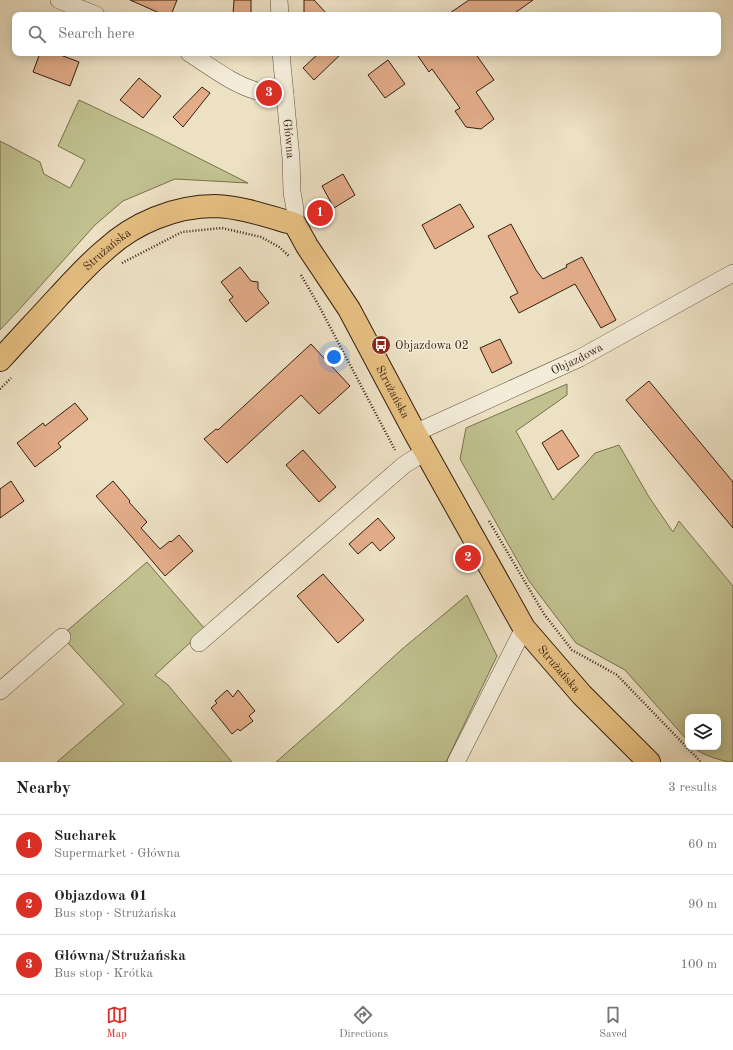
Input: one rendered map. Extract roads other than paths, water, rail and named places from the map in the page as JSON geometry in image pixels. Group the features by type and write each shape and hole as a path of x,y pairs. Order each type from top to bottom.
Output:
{"main road":[{"name":"Strużańska","path":"5,369 74,280 105,249 132,230 153,218 194,208 215,206 235,208 295,224 307,246 348,309 420,442 524,628 582,694 649,762"}],"street":[{"path":"59,0 89,12"},
{"path":"279,0 280,12"},
{"path":"194,56 247,88 285,95"},
{"name":"Główna","path":"280,56 291,158 295,224"},
{"name":"Objazdowa","path":"199,643 404,466 420,442 580,358 733,273"},
{"path":"456,762 524,628"},
{"path":"0,691 62,637"}],"place":[{"name":"Główna/Strużańska","path":"269,93"},
{"name":"Sucharek","path":"320,213"},
{"name":"Objazdowa 02","path":"381,345"},
{"name":"Objazdowa 01","path":"468,558"}]}
